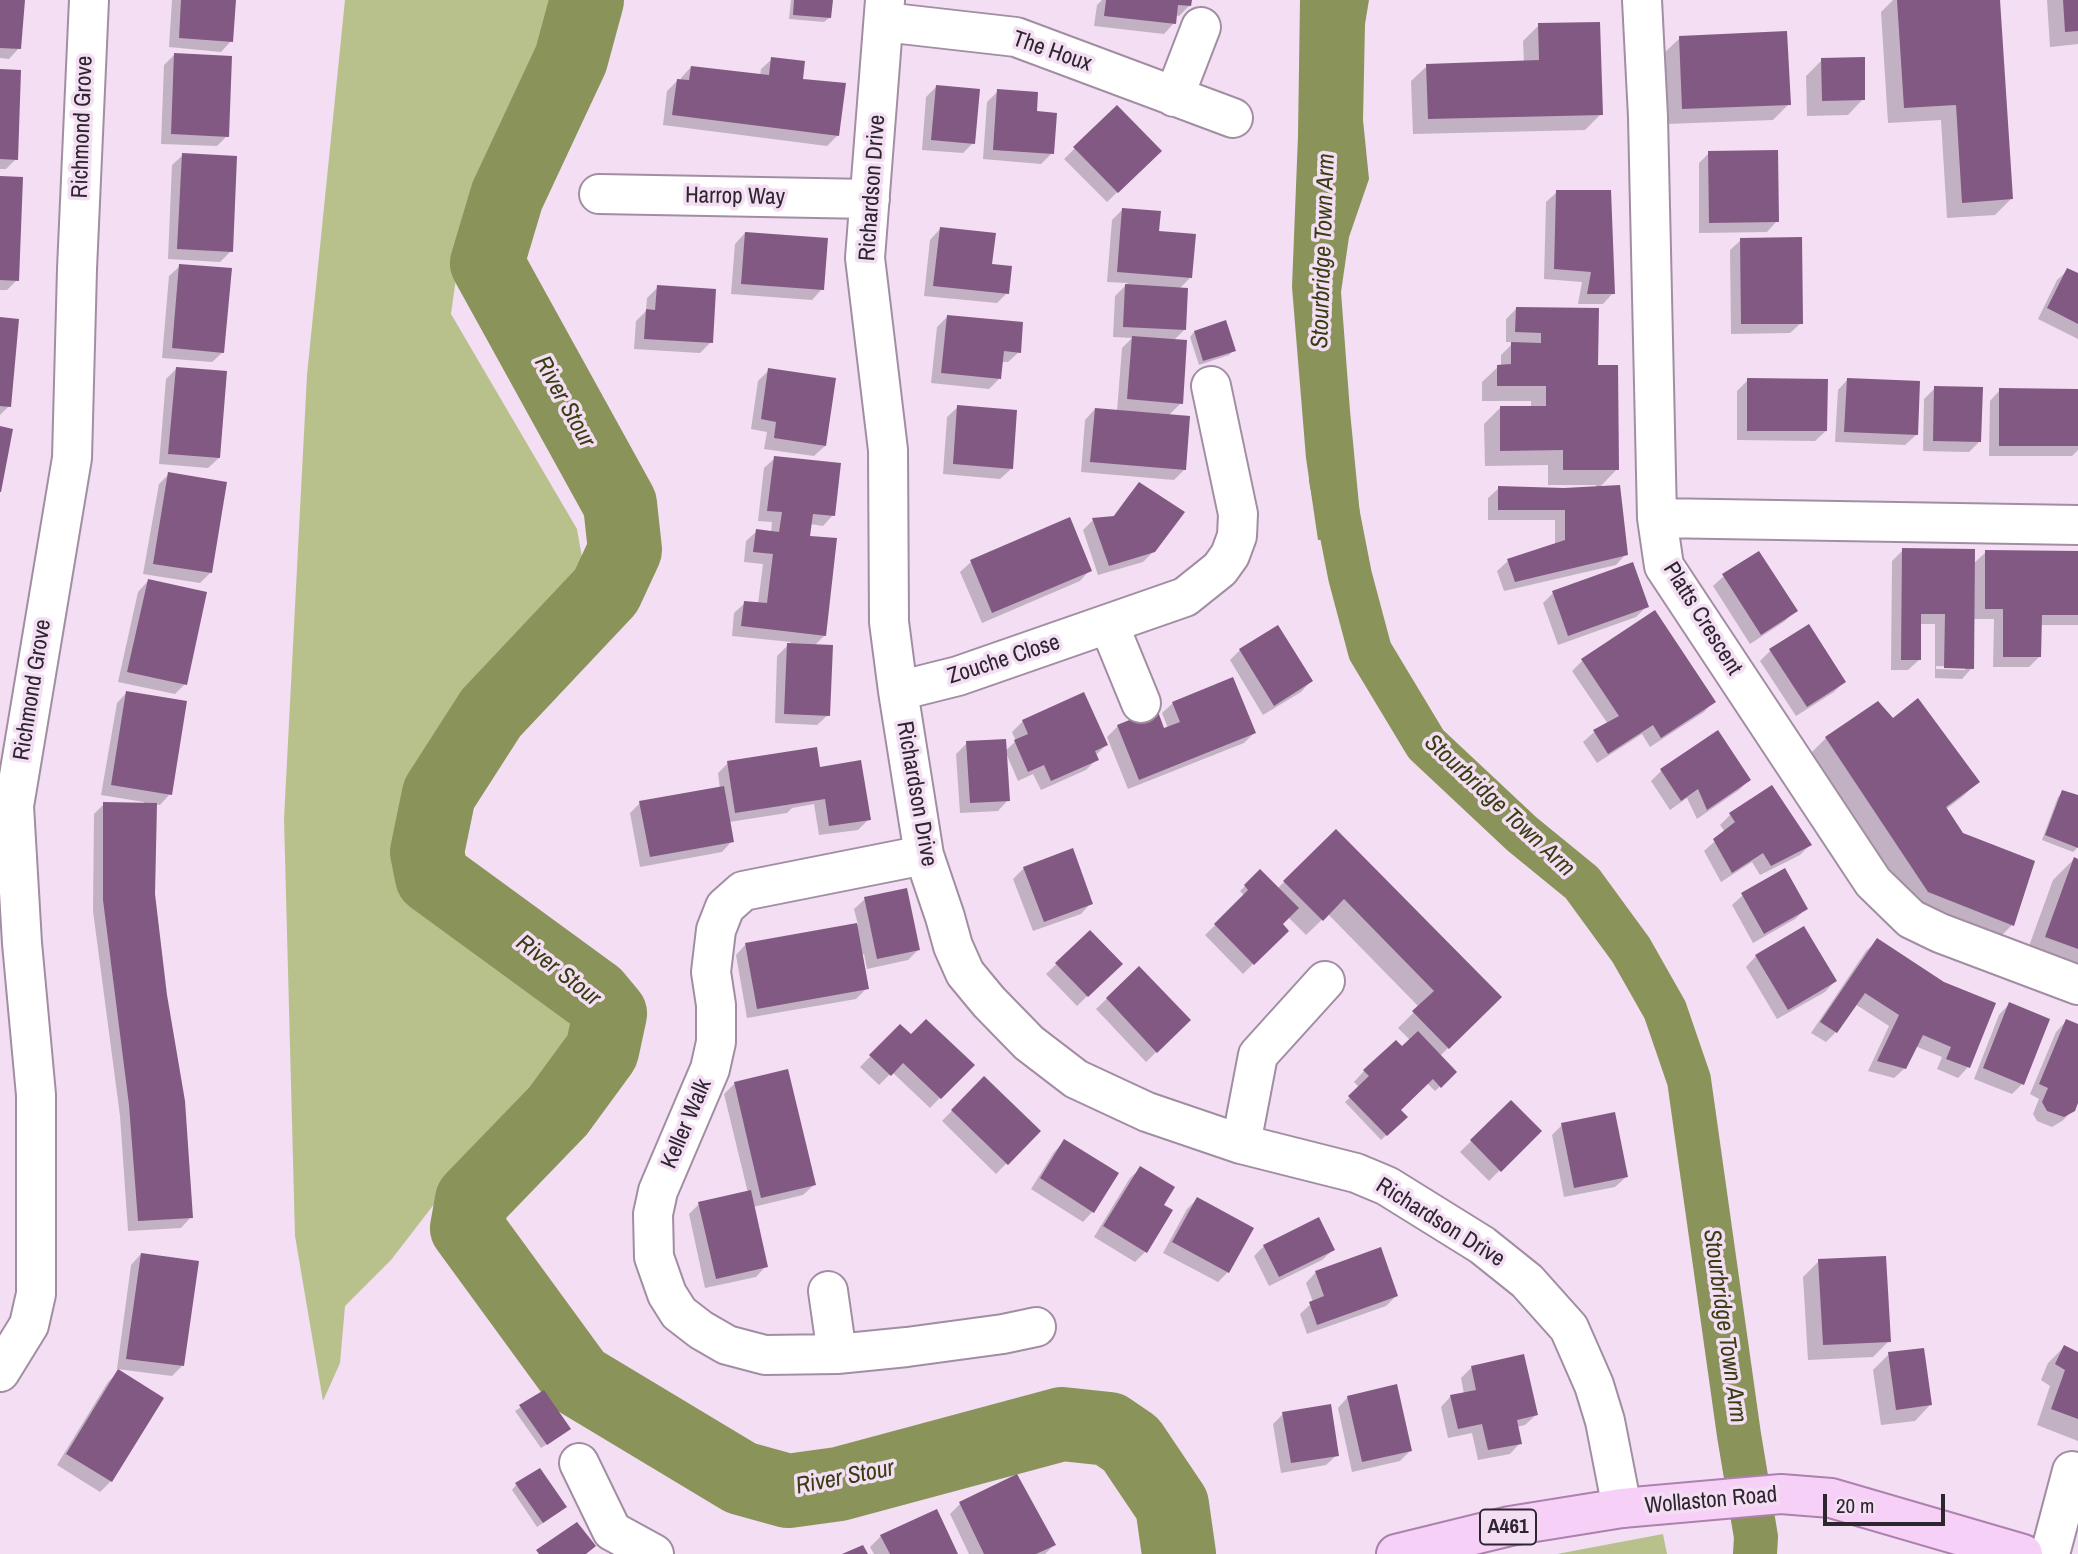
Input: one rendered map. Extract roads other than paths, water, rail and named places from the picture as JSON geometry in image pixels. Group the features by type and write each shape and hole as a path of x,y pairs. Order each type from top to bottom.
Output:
{"main road":[{"name":"Wollaston Road","path":"1396,1554 1510,1526 1622,1508 1781,1494 1831,1498 2023,1554"}],"street":[{"name":"Richmond Grove","path":"0,1372 29,1325 36,1294 36,1095 22,943 14,806 72,458 89,0"},
{"name":"Platts Crescent","path":"1642,0 1648,117 1657,518 1664,566 1873,882 1912,919 1940,933 2078,985"},
{"name":"The Houx","path":"884,11 1016,37 1233,118"},
{"name":"Richardson Drive","path":"884,11 866,258 888,450 889,622 924,855 946,917 953,946 965,973 1029,1043 1076,1079 1135,1107 1241,1144 1356,1172 1387,1186 1482,1245 1527,1282 1569,1328 1594,1385 1605,1421 1622,1508"},
{"path":"1174,97 1201,27"},
{"name":"Harrop Way","path":"599,194 870,199"},
{"name":"Zouche Close","path":"898,691 958,676 1185,597 1220,569 1230,555 1237,536 1238,514 1211,386"},
{"path":"1657,518 2078,525"},
{"path":"1109,625 1141,703"},
{"name":"Keller Walk","path":"924,855 743,891 725,907 716,930 710,972 716,1005 716,1042 710,1069 657,1191 653,1214 654,1257 667,1294 679,1313 727,1345 765,1355 837,1354 934,1343 1036,1327"},
{"path":"1241,1144 1258,1055 1325,981"},
{"path":"828,1291 837,1354"},
{"path":"579,1463 612,1531 654,1554"},
{"path":"2050,1554 2072,1471"}],"water":[{"path":"1300,0 1369,0 1365,24 1363,120 1369,179 1349,237 1341,292 1362,536 1318,540 1306,458 1292,287"}],"waterway":[{"name":"River Stour","path":"587,0 571,59 507,196 487,263 620,504 625,550 606,591 491,713 439,794 427,852 432,877 595,996 610,1014 602,1051 558,1111 472,1200 467,1228 578,1380 741,1478 788,1491 839,1484 1062,1424 1109,1429 1131,1444 1172,1505 1179,1554"},
{"name":"Stourbridge Town Arm","path":"1331,479 1350,576 1370,651 1426,744 1522,834 1582,883 1631,950 1665,1010 1689,1080 1756,1537 1755,1554"}]}
